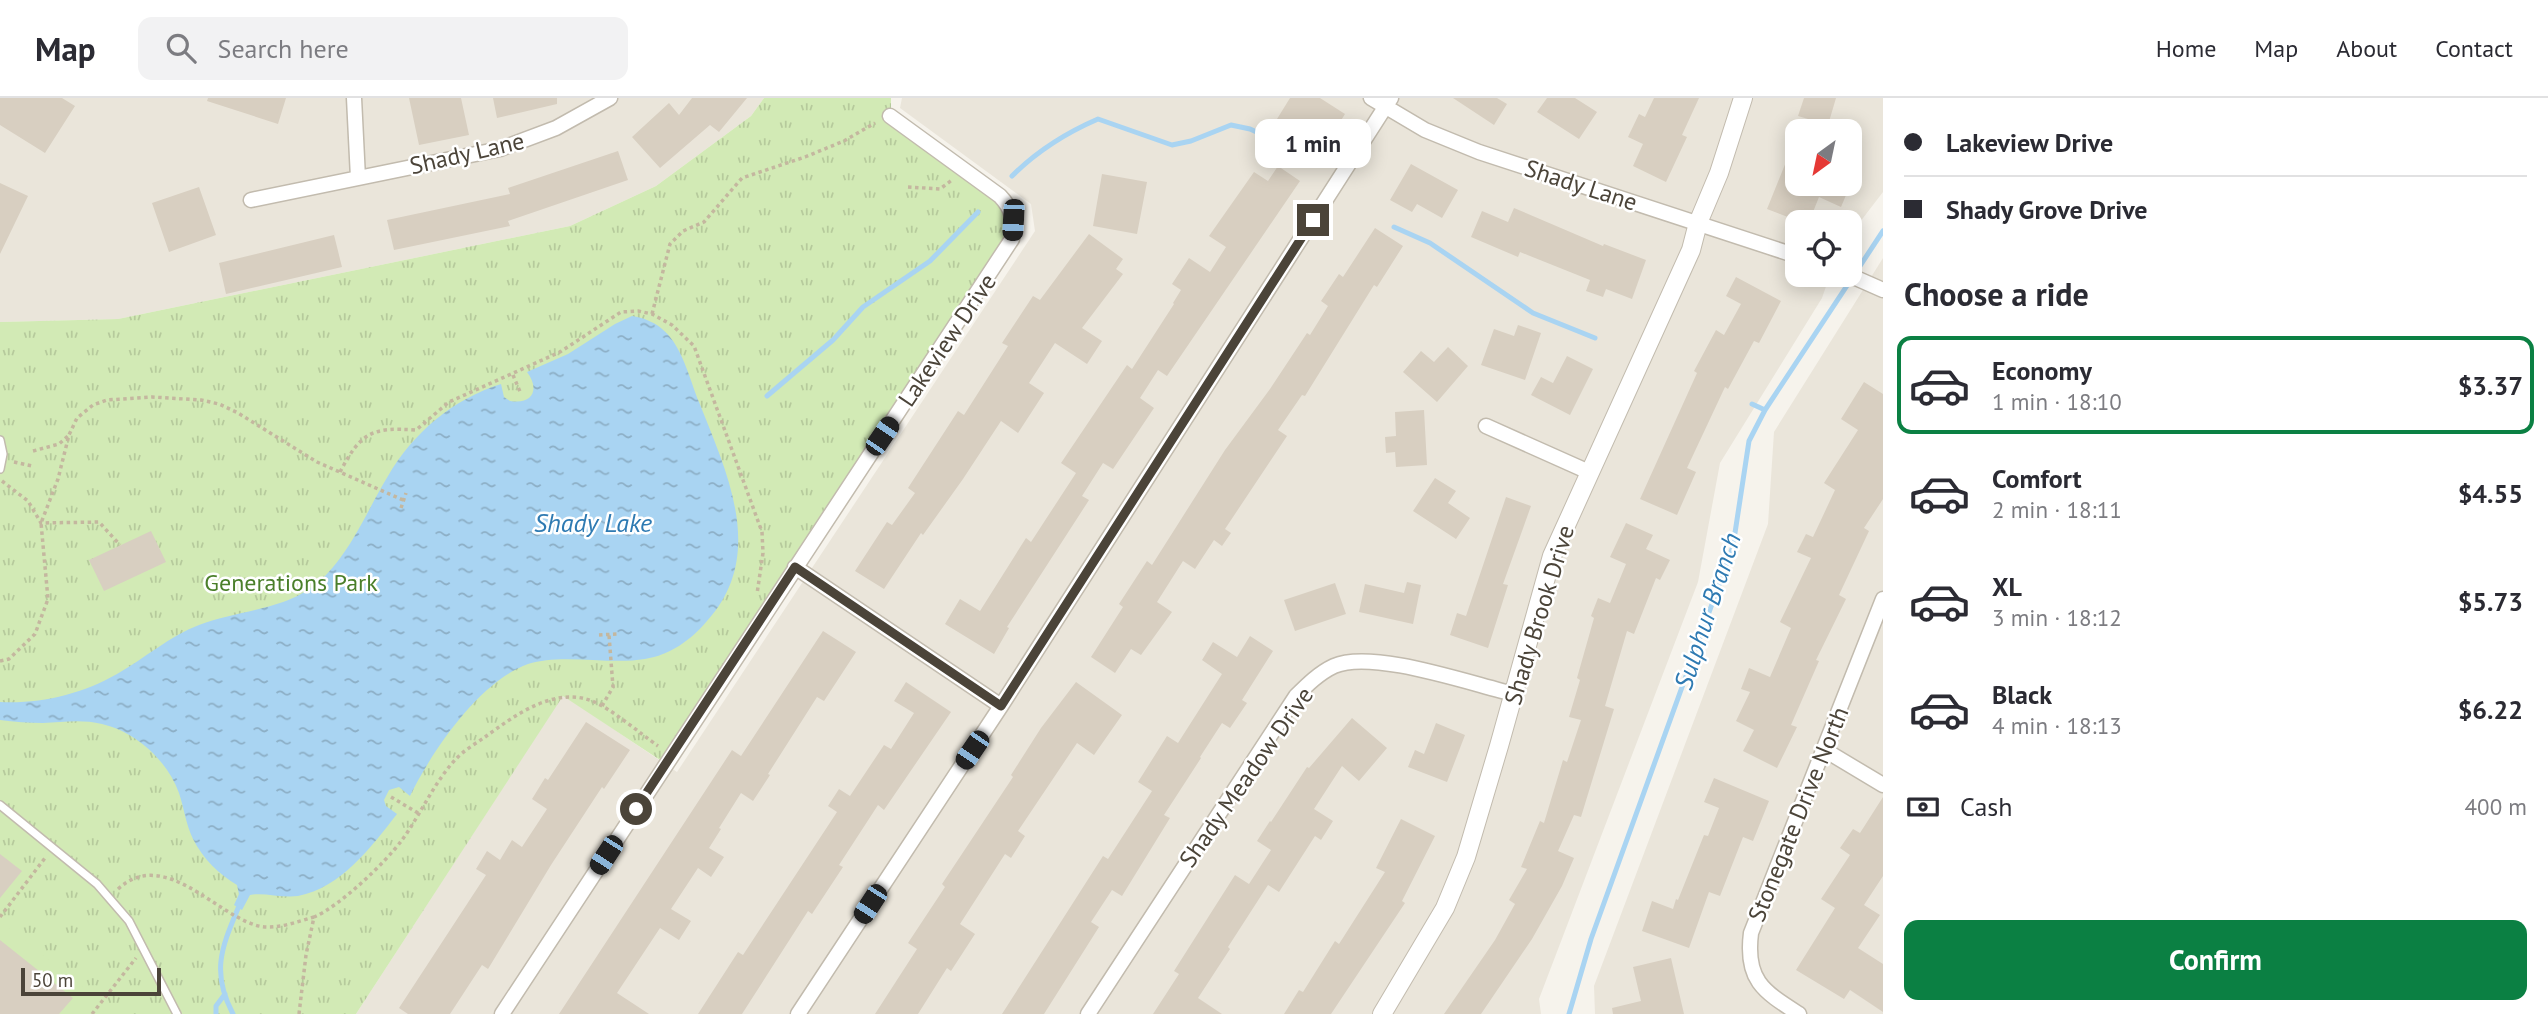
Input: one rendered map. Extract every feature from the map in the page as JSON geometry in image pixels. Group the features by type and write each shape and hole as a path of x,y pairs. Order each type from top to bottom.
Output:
{"street":[{"path":"354,98 358,178"},
{"name":"Shady Lane","path":"251,200 500,149 577,118 610,98"},
{"name":"Shady Lane","path":"1371,98 1389,103 1425,130 1479,152 1785,252"},
{"name":"Shady Brook Drive","path":"1381,1014 1445,908 1466,858 1552,556 1691,250 1698,223 1719,173 1743,98"},
{"path":"798,1014 1001,706 1389,103"},
{"name":"Lakeview Drive","path":"502,1014 1012,239 1013,220 1010,207 1000,196 890,116"},
{"path":"1862,281 1882,289"},
{"path":"1486,426 1589,472"},
{"path":"795,567 1001,706"},
{"name":"Stonegate Drive North","path":"1799,1014 1767,994 1755,978 1748,951 1751,933 1883,599"},
{"name":"Shady Meadow Drive","path":"1088,1014 1296,696 1317,676 1335,665 1361,660 1398,666 1514,694"},
{"path":"1823,749 1883,785"}],"lane":[{"path":"0,440 3,460 0,469"},
{"path":"0,805 97,884 129,921 177,1014"}],"path":[{"path":"652,314 670,244 683,231 704,222 742,178 844,141 890,116"},
{"path":"908,187 940,189 954,178"},
{"path":"340,472 359,441 374,432 393,428 416,430 449,402 560,352 621,312 652,314 673,324 694,346 762,532 763,553 757,594"},
{"path":"513,375 521,394"},
{"path":"41,523 77,418 93,405 107,400 152,397 201,400 238,412 317,462 403,500"},
{"path":"33,451 59,444 69,435"},
{"path":"3,460 32,466"},
{"path":"0,479 28,501 41,523 48,599 35,634 9,659 0,661"},
{"path":"401,508 406,493"},
{"path":"41,523 99,522 120,545"},
{"path":"599,635 617,634"},
{"path":"602,707 613,687 609,635"},
{"path":"108,897 133,878 155,874 178,883 254,925 267,927 314,917 328,911 364,880 401,841 434,786 457,758 514,717 557,698 569,696 593,701 658,746"},
{"path":"391,797 418,813"},
{"path":"0,916 52,848"},
{"path":"299,1014 314,917"},
{"path":"92,1014 144,948"}],"shaded area":[{"path":"0,98 764,98 751,116 656,186 570,226 118,319 0,322"},
{"path":"902,98 1883,98 1883,192 1862,219 1862,210 1785,210 1785,287 1826,287 1822,298 1720,463 1698,582 1539,999 1541,1014 356,1014 563,695 677,772 1035,231 1031,204 900,108"},
{"path":"1883,258 1883,1014 1595,1014 1594,986 1768,524 1774,432"}],"green space":[{"name":"Generations Park","path":"764,98 891,98 891,116 1000,196 1012,239 666,764 563,696 356,1014 0,1014 0,322 118,319 570,226 656,186 751,116"},
{"path":"0,921 107,1006 102,1014 0,1014"}],"water":[{"name":"Shady Lake","path":"632,316 660,327 677,347 730,485 738,541 735,569 725,596 694,634 663,654 645,659 616,661 541,661 510,673 492,686 444,739 410,796 399,787 389,790 384,800 386,806 397,814 354,864 328,884 298,896 250,895 242,910 234,905 239,894 237,885 224,876 202,853 193,839 174,781 149,749 115,728 95,722 32,723 0,720 0,702 46,699 90,687 199,625 282,602 313,587 336,564 398,460 436,419 483,390 501,384 504,397 510,401 524,401 533,390 527,372 568,354"}],"building":[{"path":"0,98 62,98 75,106 45,153 0,125"},
{"path":"208,98 286,98 278,124 207,101"},
{"path":"409,98 461,98 469,135 419,145"},
{"path":"493,98 557,98 557,104 497,118"},
{"path":"692,98 747,98 719,132 710,125 660,168 632,137 669,103 679,115"},
{"path":"1290,98 1320,98 1345,114 1323,149 1277,119"},
{"path":"1453,98 1497,98 1507,104 1494,125"},
{"path":"1547,98 1575,98 1597,112 1579,139 1537,112"},
{"path":"1654,98 1699,98 1682,135 1687,137 1666,182 1633,166 1643,144 1628,137 1639,114 1645,117"},
{"path":"1804,98 1836,98 1830,119 1798,116"},
{"path":"618,151 628,180 508,221 510,226 394,250 387,220 510,194 508,188"},
{"path":"1411,164 1458,190 1442,218 1417,204 1412,212 1390,200"},
{"path":"1785,164 1785,196 1846,196 1841,207 1819,197 1814,210 1785,210 1785,216 1767,209"},
{"path":"1278,166 1300,181 1167,376 1158,370 1140,398 1154,408 1113,469 1103,463 1082,496 1089,500 1007,627 1009,628 994,654 945,624 960,599 980,611 1026,538 1031,542 1076,473 1061,463 1127,365 1132,369 1174,304 1181,290 1172,284 1189,258 1210,272 1226,247 1209,236 1254,172 1268,181"},
{"path":"1102,174 1147,182 1137,234 1093,226"},
{"path":"0,183 28,196 0,254"},
{"path":"199,187 216,235 169,252 152,203"},
{"path":"1514,208 1603,246 1604,244 1646,260 1632,299 1606,289 1603,297 1586,291 1590,280 1520,252 1518,257 1471,237 1482,211 1508,222"},
{"path":"1375,228 1403,246 1377,287 1374,285 1305,396 1302,395 1278,430 1287,436 1225,529 1231,533 1222,546 1214,540 1195,569 1183,561 1157,602 1172,612 1141,655 1131,649 1115,673 1091,657 1123,607 1119,604 1147,561 1152,565 1225,450 1307,333 1310,335 1328,306 1321,301 1339,274 1343,277"},
{"path":"1089,234 1123,259 1116,269 1123,274 1082,328 1102,341 1087,364 1055,343 1029,383 1044,393 1018,433 1001,421 884,589 855,571 887,522 892,525 915,493 908,488 958,411 964,415 1008,346 1002,343 1033,296 1040,300"},
{"path":"334,235 342,267 226,294 219,263"},
{"path":"1736,277 1781,301 1759,343 1754,341 1728,389 1725,387 1687,468 1696,472 1677,515 1640,499 1697,373 1694,371 1716,330 1724,335 1741,304 1726,296"},
{"path":"1518,325 1541,333 1525,380 1481,365 1494,329 1514,336"},
{"path":"1448,347 1468,366 1437,402 1403,372 1421,351 1434,362"},
{"path":"1567,356 1593,369 1570,415 1531,395 1541,377 1553,383"},
{"path":"1864,382 1883,394 1883,499 1864,528 1869,531 1839,595 1846,599 1816,660 1819,661 1791,725 1797,727 1777,768 1743,751 1754,730 1736,721 1750,692 1741,689 1749,668 1770,677 1791,628 1780,622 1811,558 1797,552 1806,534 1813,537 1835,490 1824,483 1858,430 1841,419"},
{"path":"1424,410 1427,465 1396,467 1395,452 1386,453 1385,437 1396,436 1395,412"},
{"path":"1435,478 1456,491 1448,503 1470,518 1456,539 1413,511"},
{"path":"1506,497 1531,506 1503,584 1508,585 1488,648 1450,635 1457,613 1466,616"},
{"path":"1626,523 1653,535 1646,549 1670,560 1660,580 1656,578 1634,634 1627,631 1605,706 1614,709 1581,817 1574,815 1558,851 1574,858 1562,886 1532,939 1481,1014 1444,1014 1495,940 1515,904 1509,900 1527,869 1521,867 1540,821 1544,823 1563,760 1567,762 1581,720 1569,717 1594,618 1591,616 1598,598 1610,603 1626,564 1610,557"},
{"path":"151,531 166,562 104,591 89,560"},
{"path":"1407,582 1421,585 1413,624 1359,612 1365,584 1404,593"},
{"path":"1335,583 1346,614 1295,631 1284,600"},
{"path":"823,631 856,652 824,701 817,697 753,801 741,793 719,828 721,829 709,848 724,857 711,877 698,868 671,909 691,921 679,940 660,928 617,993 649,1014 559,1014 732,750 741,756"},
{"path":"1250,636 1273,651 1242,700 1247,703 1230,728 1222,723 1164,815 1170,818 1122,896 1112,890 1091,922 1099,927 1044,1014 1002,1014 1103,856 1108,859 1152,791 1138,782 1167,736 1178,743 1222,674 1202,660 1213,642 1237,657"},
{"path":"906,682 951,712 884,810 878,805 839,865 843,867 812,914 808,911 742,1014 698,1014 738,952 743,955 837,812 828,806 839,789 850,796 884,745 891,749 914,713 894,701"},
{"path":"1076,682 1122,715 1094,755 1077,743 1018,831 1025,836 1011,858 1005,854 960,924 975,934 951,971 947,968 918,1014 875,1014 917,949 908,943 945,887 942,884 1013,777 1011,775 1041,728"},
{"path":"1352,718 1387,748 1359,781 1342,766 1314,809 1333,821 1321,840 1315,836 1279,892 1268,885 1228,947 1230,949 1198,998 1222,1014 1153,1014 1179,974 1174,971 1235,875 1249,884 1271,850 1257,841 1270,821 1307,767 1309,768"},
{"path":"586,722 630,750 604,789 602,787 551,865 488,969 482,965 450,1014 408,1014 399,1008 486,875 476,869 487,851 500,860 512,840 522,847 547,809 532,799 545,778 548,780"},
{"path":"1436,723 1465,735 1447,782 1408,767 1415,750 1424,754"},
{"path":"1714,778 1769,801 1753,841 1743,837 1720,896 1709,892 1689,948 1642,931 1652,901 1673,909 1676,899 1678,900 1704,835 1708,836 1719,808 1704,802"},
{"path":"1883,797 1883,876 1864,905 1880,915 1858,948 1883,964 1883,1012 1850,990 1844,999 1796,970 1835,908 1821,899 1850,855 1840,848 1853,829 1860,833"},
{"path":"1401,819 1435,836 1402,901 1405,903 1331,1014 1284,1014 1299,990 1303,992 1335,941 1339,944 1385,872 1376,868"},
{"path":"0,854 22,871 0,898"},
{"path":"0,940 73,998 59,1014 0,1014"},
{"path":"1671,958 1684,1014 1613,1014 1612,1008 1641,1001 1633,967"}],"waterway":[{"path":"1012,176 1053,143 1098,119 1172,145 1191,141 1231,125 1250,129 1285,145"},
{"path":"767,396 833,340 863,307 930,261 978,212"},
{"path":"1394,227 1430,243 1533,313 1595,338"},
{"name":"Sulphur Branch","path":"1569,1014 1591,939 1733,546 1749,441 1765,410 1883,231"},
{"path":"1752,404 1765,410"},
{"path":"233,1014 226,998 221,970 225,943 241,901"},
{"path":"216,1014 216,1006 225,994"}],"route":[{"path":"636,809 795,567 1001,706 1313,220"}]}
